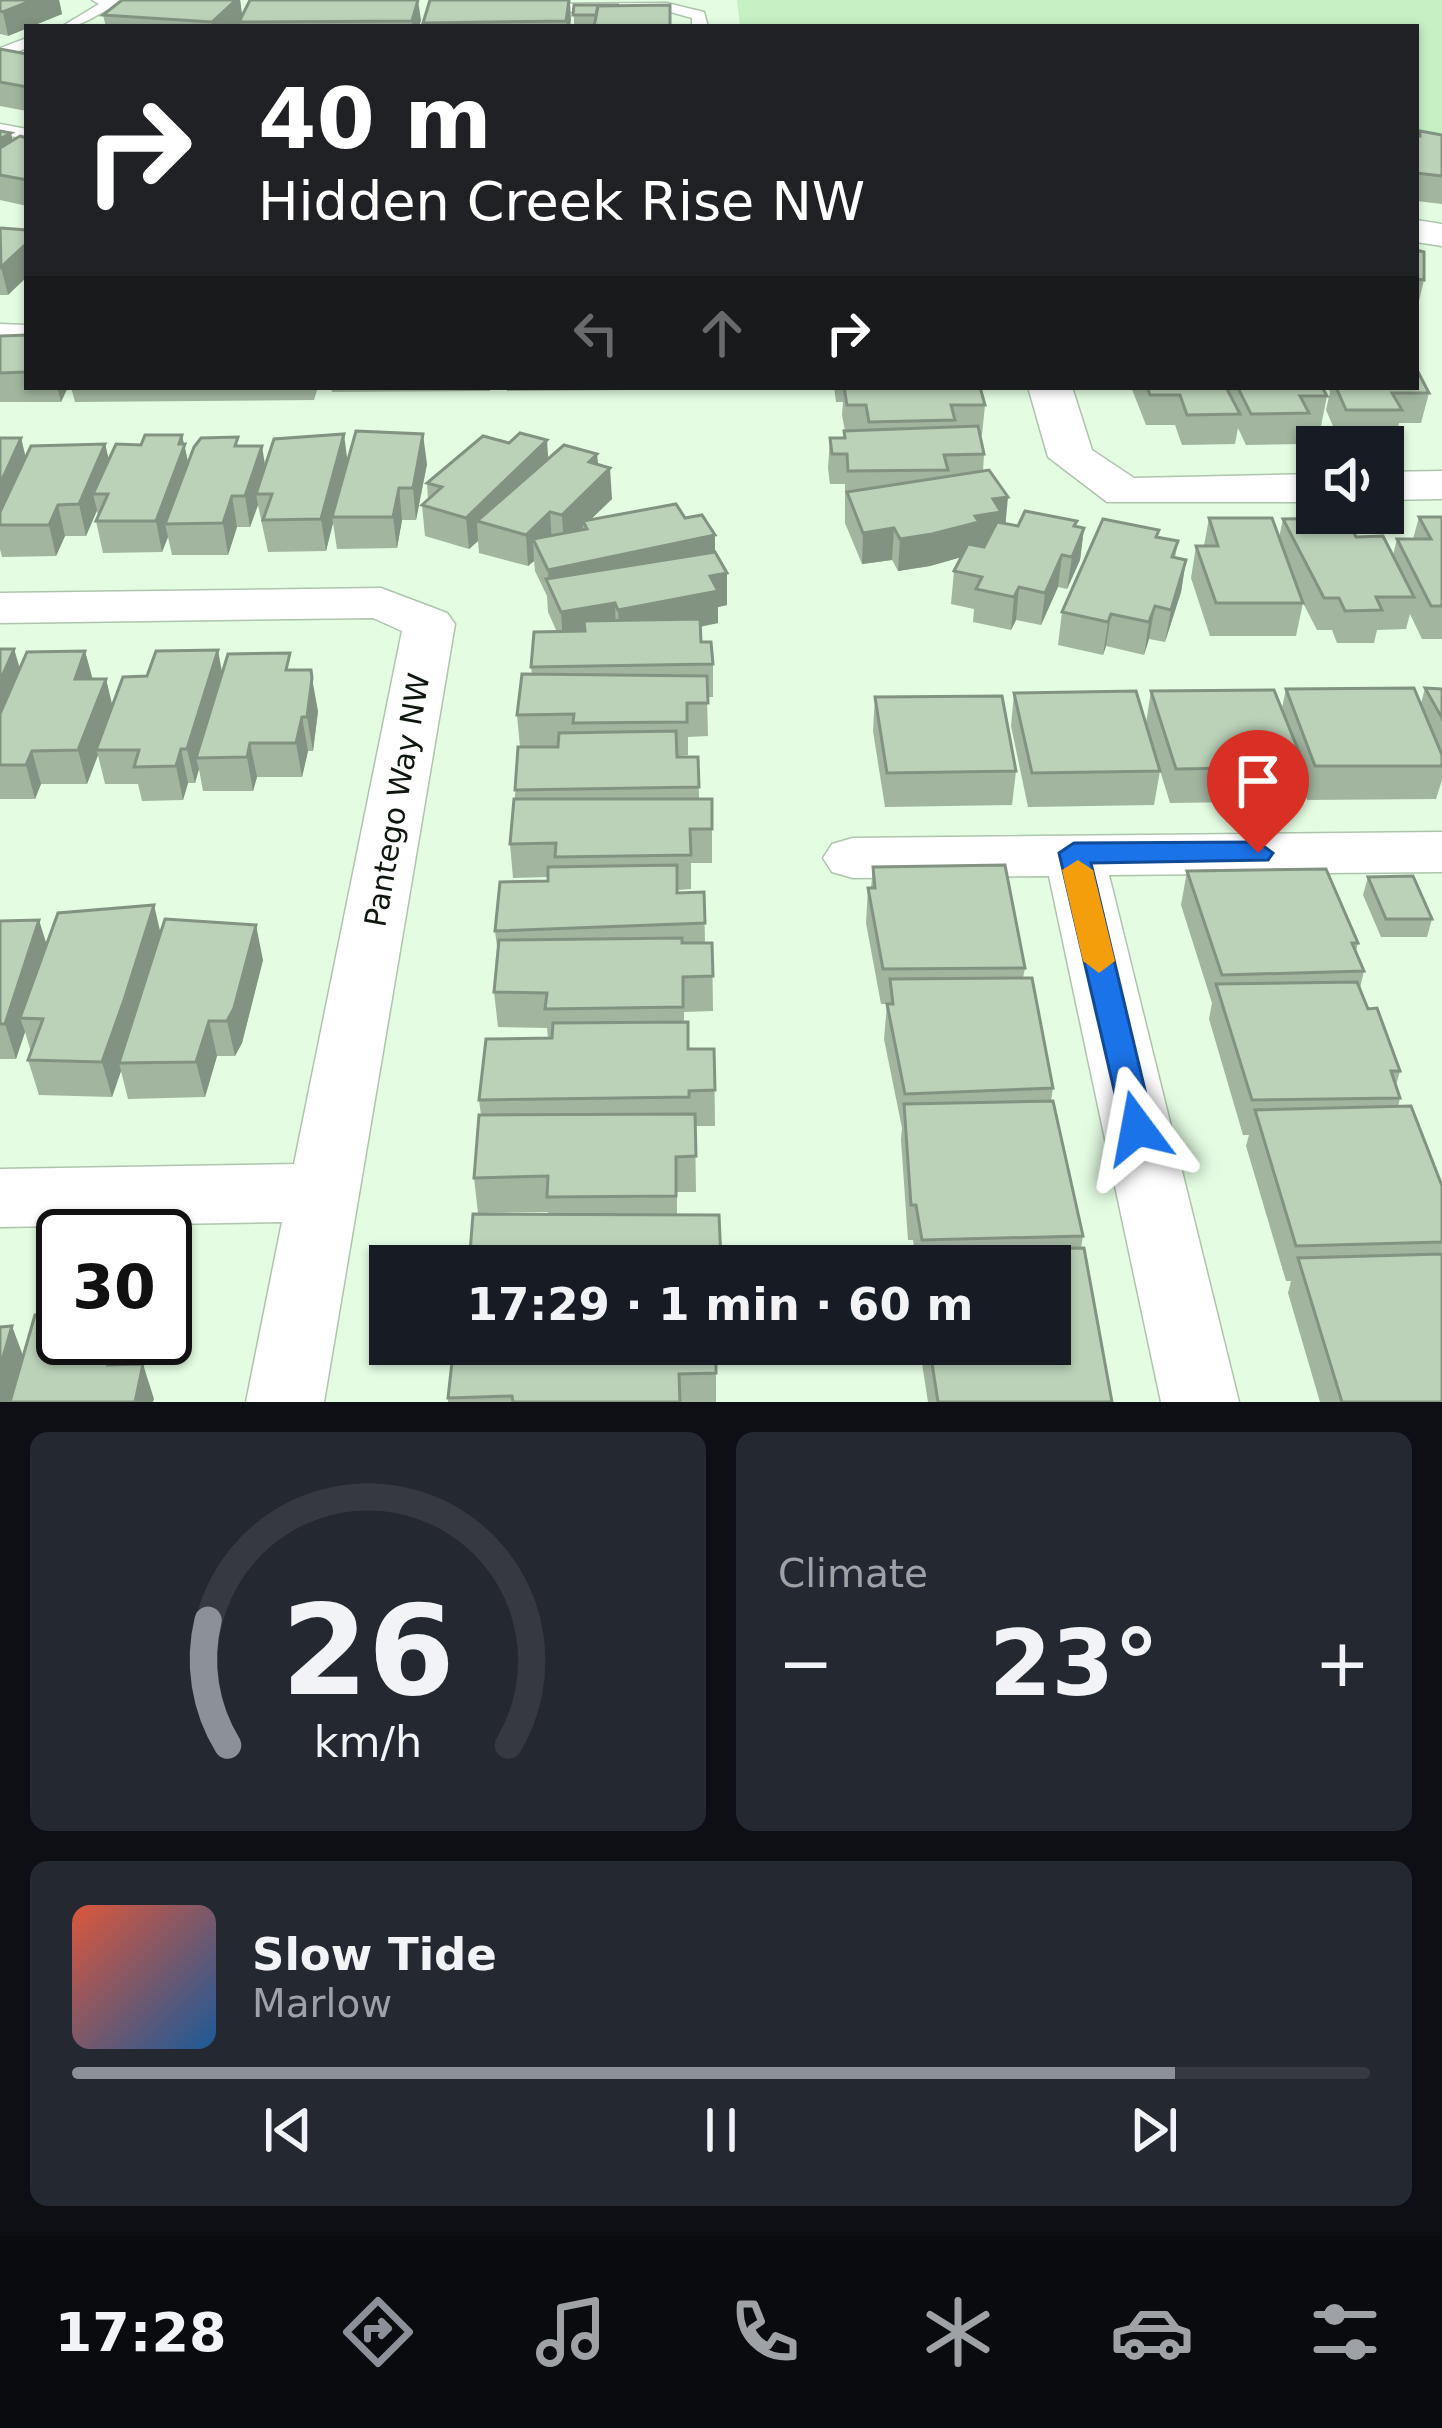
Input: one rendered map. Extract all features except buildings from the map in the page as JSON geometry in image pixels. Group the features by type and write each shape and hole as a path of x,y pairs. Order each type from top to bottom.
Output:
{"street":[{"path":"1050,390 1071,457 1124,492 1296,488"},
{"path":"1404,486 1442,485"},
{"name":"Pantego Way NW","path":"0,608 381,603 430,624 285,1402"},
{"path":"853,858 1442,852"},
{"path":"1074,853 1200,1402"},
{"path":"0,1198 326,1192"}],"lane":[{"path":"73,24 107,1 170,6"},
{"path":"508,8 667,7 699,15 700,24"}],"green space":[{"path":"737,0 1442,0 1442,134 1419,132 1419,24 740,24"}],"slow traffic":[{"path":"1078,870 1099,961"}],"route":[{"path":"1137,1128 1074,853 1258,853"}]}
